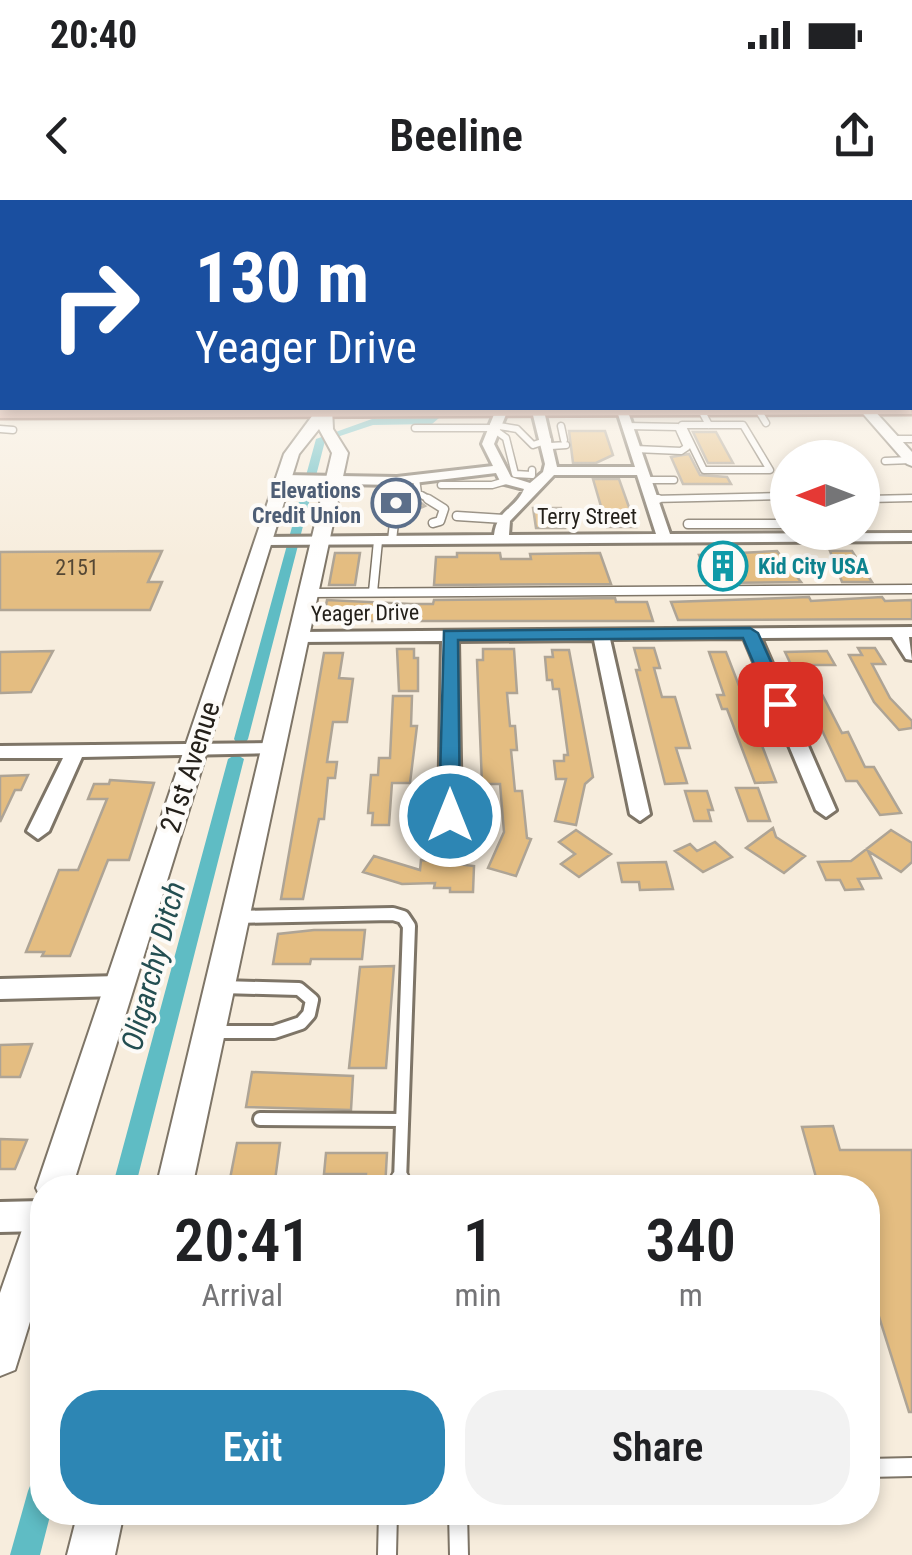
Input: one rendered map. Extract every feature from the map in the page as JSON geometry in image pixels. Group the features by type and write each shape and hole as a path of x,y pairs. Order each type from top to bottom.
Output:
{"street":[{"name":"21st Avenue","path":"58,1175 196,750 273,541 292,479 292,454 315,432"},
{"path":"177,1175 309,593 312,541 326,479 340,454 328,432"},
{"path":"492,432 488,444 504,475"},
{"path":"292,479 504,475 532,487 546,482 552,471 552,443 547,432"},
{"path":"627,432 664,538"},
{"path":"887,432 912,461"},
{"path":"552,471 644,476"},
{"path":"501,539 504,519 527,498 532,487"},
{"name":"Terry Street","path":"273,541 664,538 770,529"},
{"name":"Terry Street","path":"880,537 909,540"},
{"path":"905,632 912,655"},
{"name":"Yeager Drive","path":"299,637 905,632"},
{"path":"750,633 826,810"},
{"path":"450,635 450,816"},
{"path":"601,635 640,814"},
{"path":"0,752 273,749"},
{"path":"38,830 75,752"},
{"path":"0,988 120,986"},
{"path":"0,1216 30,1219"},
{"path":"0,1355 30,1259"},
{"path":"91,1555 98,1525"}],"lane":[{"path":"503,432 515,474 527,477 532,470"},
{"path":"526,432 552,443 558,432"},
{"path":"634,449 681,451 686,447 680,432"},
{"path":"686,432 704,470 770,470 748,432"},
{"path":"893,439 912,440"},
{"path":"885,461 912,461"},
{"path":"441,486 492,485 504,475"},
{"path":"644,476 674,480"},
{"path":"416,479 418,493 444,508 440,520 432,523"},
{"path":"652,499 770,496"},
{"path":"880,498 912,498"},
{"path":"457,516 504,519"},
{"path":"373,592 385,540 394,523"},
{"path":"688,524 724,531"},
{"path":"309,593 912,589"},
{"path":"235,917 403,917 409,926 400,1175"},
{"path":"210,1032 288,1031 300,1026 312,1010 312,1000 299,989 219,988"},
{"path":"260,1118 402,1120"},
{"path":"880,1468 912,1467"},
{"path":"387,1555 388,1525"},
{"path":"458,1525 458,1555"}],"building":[{"path":"569,432 605,432 613,455 596,463 573,463"},
{"path":"693,432 716,432 733,463 708,463"},
{"path":"689,454 700,475 727,477 731,484 683,484 671,457"},
{"path":"593,479 619,479 636,527 607,527"},
{"name":"Elevations Credit Union","path":"402,492 425,506 409,513 385,511 385,499"},
{"path":"533,508 561,508 565,528 536,528"},
{"path":"162,551 148,582 162,582 150,610 0,610 0,552"},
{"path":"777,551 801,582 711,583 699,555"},
{"path":"830,551 852,551 872,582 842,582"},
{"path":"335,553 360,553 355,585 329,585"},
{"path":"457,553 500,553 501,559 531,559 530,554 600,553 611,584 434,585 436,557 457,557"},
{"path":"809,597 811,601 882,597 885,601 912,600 912,619 678,620 671,602"},
{"path":"615,598 616,602 647,602 653,621 323,621 327,600 433,604 434,600"},
{"path":"634,648 654,648 660,668 654,668 662,697 675,697 690,748 676,748 687,783 665,784"},
{"path":"858,648 875,648 885,664 872,664 890,698 912,721 912,728 899,730 874,702 849,655 862,655"},
{"path":"397,649 414,649 414,658 418,658 418,691 399,691"},
{"path":"483,649 514,649 517,693 507,693 517,750 511,750 515,791 522,791 527,838 531,839 516,876 488,868 504,832 500,784 482,784 477,660 483,660"},
{"path":"552,650 569,650 593,777 585,784 576,825 555,821 566,779 556,779 554,761 564,761 564,755 568,755 559,689 553,689 552,680 547,680 545,657 553,657"},
{"path":"53,651 31,692 0,693 0,652"},
{"path":"827,651 835,665 807,665 842,733 848,732 865,767 874,767 901,813 880,815 857,781 846,781 785,652"},
{"path":"709,652 726,652 776,782 755,783 727,709 722,709 717,695 724,695"},
{"path":"324,653 343,653 339,678 353,679 347,722 333,722 327,762 337,762 335,778 328,778 324,819 319,819 303,899 281,899"},
{"path":"393,696 412,696 411,726 417,726 410,783 392,783 389,825 372,825 373,813 368,813 371,775 378,775 379,758 390,758"},
{"path":"28,775 21,790 15,790 0,822 0,776"},
{"path":"110,780 154,783 129,860 108,860 70,956 26,952 59,870 78,870 107,799 88,799 94,784 109,784"},
{"path":"736,788 758,788 770,821 748,821"},
{"path":"685,791 707,791 713,810 708,810 711,821 694,821"},
{"path":"773,828 776,837 805,856 784,873 746,848"},
{"path":"576,830 611,854 579,877 561,864 575,854 559,842"},
{"path":"891,830 912,843 912,862 901,872 868,851 881,878 858,879 863,889 845,890 840,880 826,880 818,862 851,861"},
{"path":"715,842 732,857 703,872 675,851 690,844 697,851"},
{"path":"374,856 420,870 421,860 474,866 473,892 450,892 450,888 434,888 435,883 402,884 363,872"},
{"path":"666,862 673,889 640,890 639,882 622,882 618,863"},
{"path":"365,930 362,959 273,964 278,934"},
{"path":"394,966 386,1068 349,1068 360,967"},
{"path":"32,1044 20,1077 0,1077 0,1045"},
{"path":"252,1072 353,1076 351,1110 246,1107"},
{"path":"833,1126 840,1150 912,1150 912,1412 880,1320 880,1175 815,1175 802,1127"},
{"path":"0,1139 27,1140 15,1169 0,1169"},
{"path":"237,1143 280,1143 276,1175 231,1175"},
{"path":"326,1153 387,1153 386,1175 324,1174"}],"waterway":[{"name":"Oligarchy Ditch","path":"241,739 321,439 341,432"},
{"name":"Oligarchy Ditch","path":"126,1175 236,759"},
{"name":"Oligarchy Ditch","path":"25,1555 33,1525"}],"place":[{"name":"Elevations Credit Union","path":"396,503"},
{"name":"Kid City USA","path":"723,566"}],"route":[{"path":"450,816 450,635 750,633 780,704"}]}
